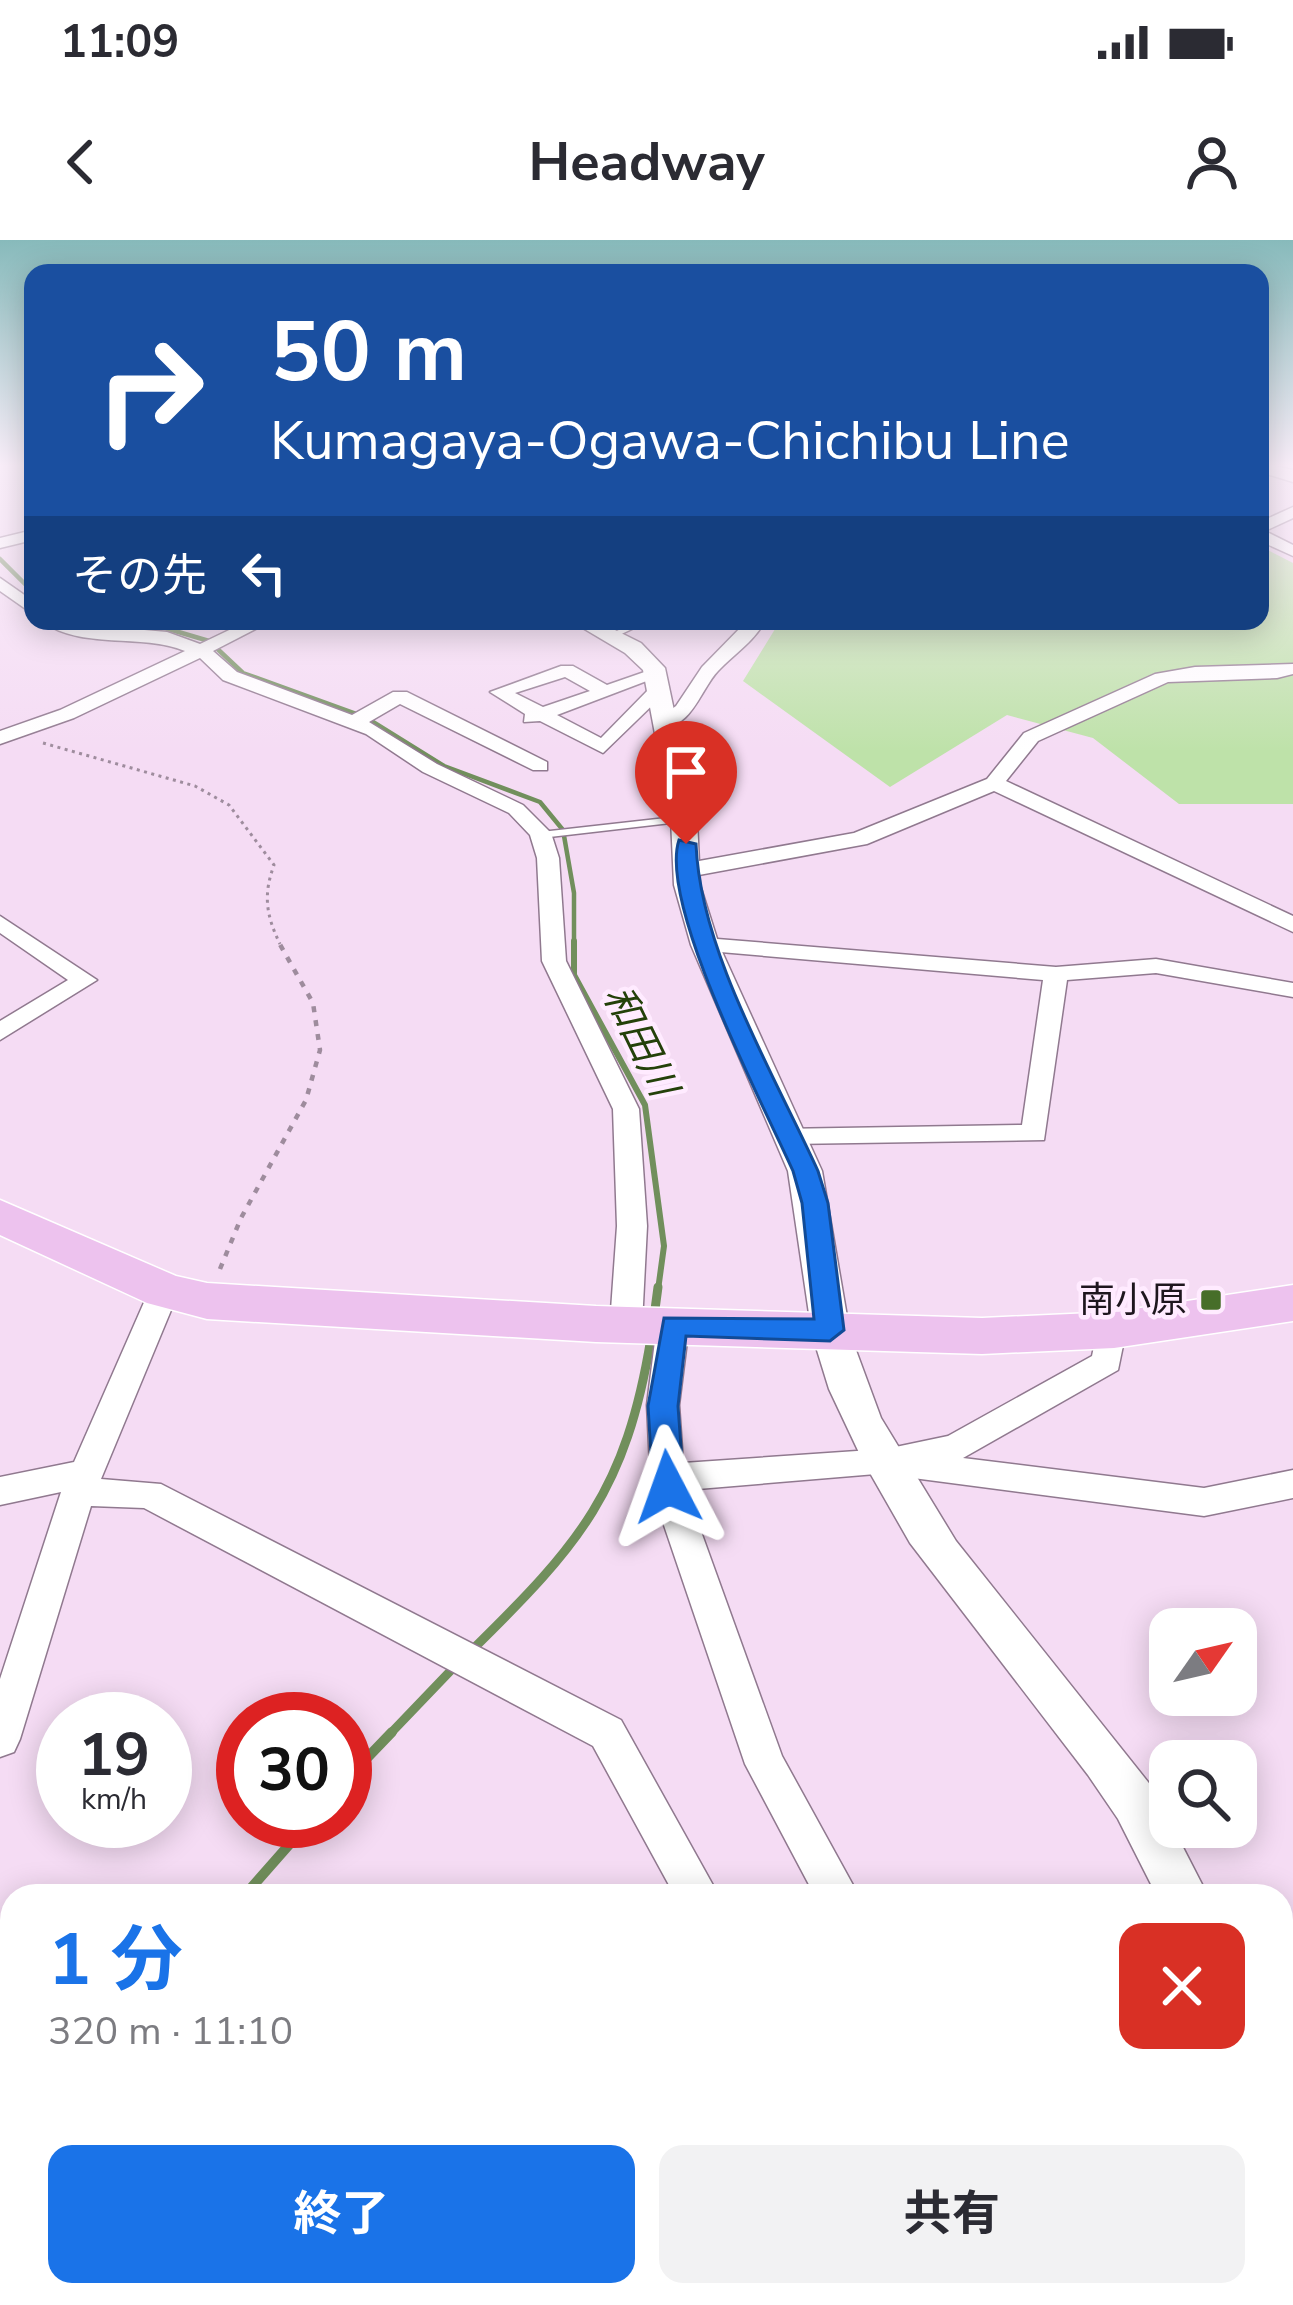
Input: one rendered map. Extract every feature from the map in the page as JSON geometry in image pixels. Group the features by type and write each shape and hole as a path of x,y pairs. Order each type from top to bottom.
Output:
{"main road":[{"path":"0,1216 186,1296 650,1325 982,1336 1110,1331 1293,1303"}],"street":[{"path":"0,583 24,602"},
{"path":"81,630 167,637 204,652 230,676 373,730 430,768 516,808 541,835 548,858 554,961 626,1109 632,1226 663,1406 668,1478 765,1764 831,1884"},
{"path":"5,730 204,652 245,630"},
{"path":"598,630 645,656 657,682 684,819 687,885 705,945 790,1135 815,1203 830,1330 850,1390 940,1553 1147,1818 1177,1884"},
{"path":"665,723 689,709 707,672 753,630"},
{"path":"688,870 859,839 994,783 1031,737 1162,678 1184,672 1272,675 1293,669"},
{"path":"540,766 510,726 499,692 567,670 606,692"},
{"path":"353,723 400,696 602,747 657,682"},
{"path":"510,726 606,692 657,682"},
{"path":"994,783 1293,925"},
{"path":"0,923 85,980 0,1032"},
{"path":"705,945 1056,974 1156,966 1287,984"},
{"path":"790,1135 1034,1133 1056,974"},
{"path":"0,1739 81,1483 186,1296"},
{"path":"668,1478 886,1462 956,1447 1107,1362 1110,1331"},
{"path":"886,1462 1204,1502 1293,1484"},
{"path":"0,1491 81,1483 149,1494 607,1733 691,1884"}],"lane":[{"path":"610,636 624,630"},
{"path":"541,835 684,819"}],"path":[{"path":"5,730 195,786 229,805 274,865 262,886 268,926 299,976 319,1025 316,1061 302,1117 241,1218 186,1296"}],"green space":[{"path":"1269,559 1286,559 1293,563 1293,804 1179,804 1093,738 1007,715 890,787 743,681 774,630 1269,630"}],"waterway":[{"name":"和田川","path":"0,559 24,583"},
{"name":"和田川","path":"172,630 209,641 243,673 365,717 444,766 540,802 563,830 574,893 574,975 645,1105 664,1246 658,1290"},
{"name":"和田川","path":"654,1317 658,1287"},
{"name":"和田川","path":"472,1650 542,1578 593,1512 628,1436 651,1338"},
{"name":"和田川","path":"389,1735 457,1664"},
{"name":"和田川","path":"372,1753 392,1732"},
{"name":"和田川","path":"255,1884 286,1848"}],"place":[{"name":"南小原","path":"1211,1300"}],"route":[{"path":"668,1487 663,1406 674,1325 830,1330 815,1203 806,1171 705,945 687,885 686,844"}]}
